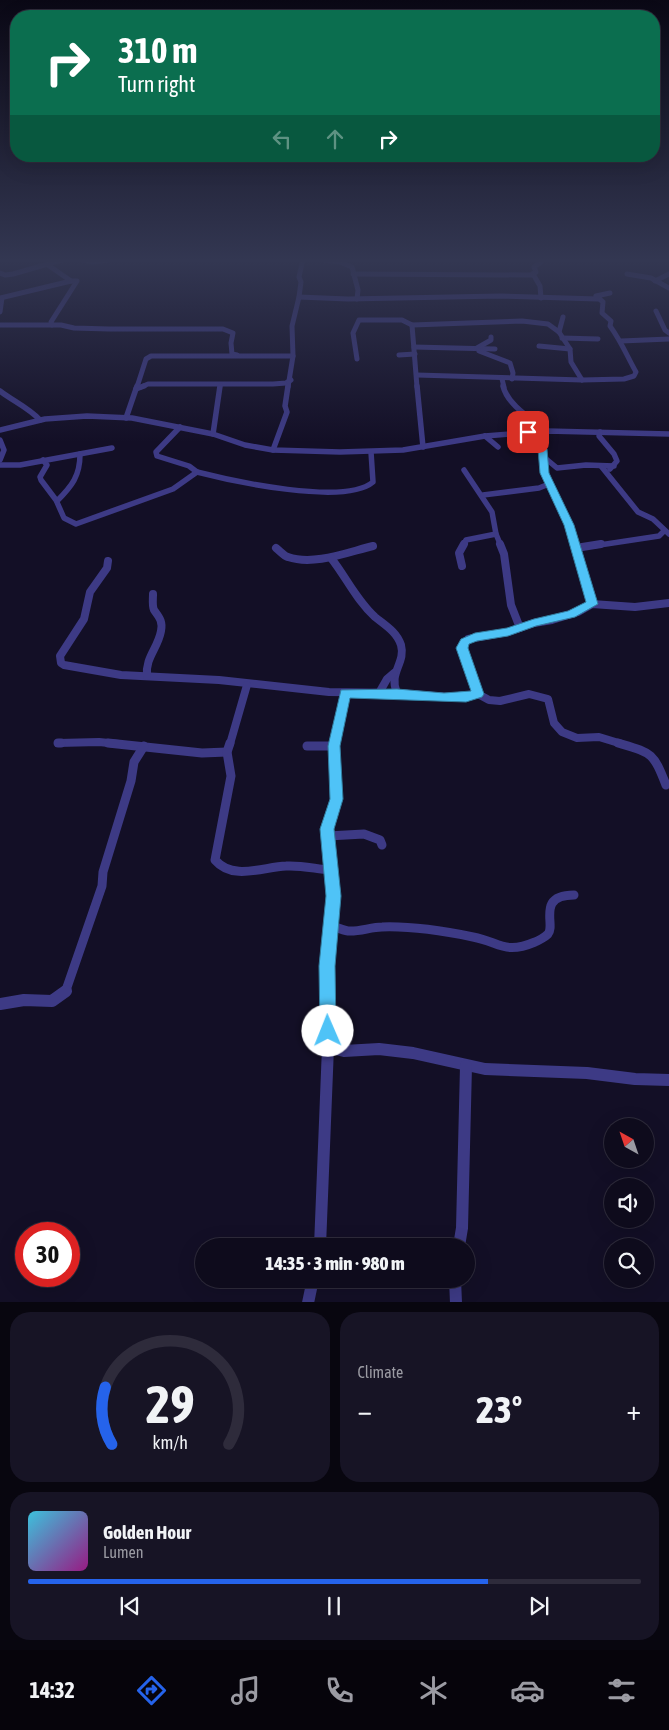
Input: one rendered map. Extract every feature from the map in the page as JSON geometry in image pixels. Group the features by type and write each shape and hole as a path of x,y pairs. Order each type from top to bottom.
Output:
{"street":[{"path":"52,320 52,325"},
{"path":"273,450 287,412 286,406 293,358 292,326 294,320"},
{"path":"357,359 357,347 354,342 353,333 357,321 402,320 412,325 522,321 548,324 561,335 570,349"},
{"path":"561,335 562,320"},
{"path":"417,375 582,380 624,379 636,375 624,352 621,341 610,326 610,320"},
{"path":"661,320 665,330 669,332"},
{"path":"0,326 52,325 74,328 227,329 233,333 230,343 232,353 237,355"},
{"path":"412,325 423,447"},
{"path":"561,335 590,340 598,338"},
{"path":"476,348 491,340 491,337"},
{"path":"621,341 669,340"},
{"path":"539,346 570,349"},
{"path":"414,347 495,349"},
{"path":"476,348 510,363 513,373 512,379"},
{"path":"570,349 567,355 568,359 582,380"},
{"path":"399,355 415,354"},
{"path":"126,418 146,359 154,355 237,355 293,358"},
{"path":"502,379 505,393 510,402 547,431"},
{"path":"138,381 146,384 220,385 282,384 291,380"},
{"path":"136,389 146,384"},
{"path":"213,434 220,385"},
{"path":"0,391 14,402 32,411 40,420"},
{"path":"0,430 40,420 87,416 126,418 213,434 246,445 273,450 371,452 423,447 485,436 528,432 669,434"},
{"path":"0,460 4,454 1,441 9,432 8,427"},
{"path":"180,427 155,454 161,458 189,466 197,472 264,486 351,491 372,485 374,482 371,452"},
{"path":"528,432 542,449 545,458 543,470 563,510 592,604"},
{"path":"600,432 599,436 614,454 617,462 608,473"},
{"path":"485,436 498,446"},
{"path":"276,443 284,450"},
{"path":"0,464 20,465 112,448"},
{"path":"57,501 73,485 80,462 80,454"},
{"path":"545,458 558,468 586,465 614,466"},
{"path":"43,460 47,465 41,474 41,479 45,488 57,501 61,515 72,523 82,522"},
{"path":"576,548 659,536 666,532 654,519 638,512 608,473 600,466"},
{"path":"464,470 483,495 492,512 496,534 504,554 508,592 520,628"},
{"path":"73,528 82,522 173,489 197,472"},
{"path":"483,495 539,488 549,484"},
{"path":"462,566 459,553 466,540 496,534"},
{"path":"276,548 292,559 331,558 342,552 373,546"},
{"path":"331,558 368,611 394,632 402,648 401,660 379,693"},
{"path":"108,561 108,568 90,592 84,619 62,653 61,663 73,668 147,676 220,680 248,685 345,693 397,693 444,697 466,697 478,694 491,701 502,700 528,692 548,699 554,723 562,732 577,738 599,737 639,749 656,760 666,785"},
{"path":"147,676 145,670 148,659 158,641 162,623 160,616 153,608 153,594"},
{"path":"478,694 462,648 465,641 475,637 508,632 571,614 592,604 635,607 669,603"},
{"path":"394,673 393,686 397,693"},
{"path":"248,685 227,752 230,776 216,856 217,864 228,870 243,872 287,866 330,870"},
{"path":"321,1238 328,1048 327,966 334,896 327,829 337,799 334,746 345,693"},
{"path":"58,743 86,741 202,753 227,752"},
{"path":"0,1004 26,1000 51,1002 57,1000 67,990 102,886 103,872 120,812 130,785 134,762 144,746"},
{"path":"307,746 334,746"},
{"path":"328,836 364,834 380,840 382,844"},
{"path":"330,925 348,931 382,927 443,932 475,937 506,948 513,948 535,942 548,934 550,929 548,914 552,904 563,895 574,895"},
{"path":"328,1048 344,1051 379,1049 412,1053 466,1066 493,1070 587,1073 635,1080 669,1080"},
{"path":"460,1238 466,1066"},
{"path":"308,1302 311,1288"},
{"path":"456,1288 456,1302"}],"route":[{"path":"328,1031 327,966 334,896 327,829 337,799 334,746 345,693 397,693 444,697 466,697 478,694 462,648 465,641 475,637 508,632 534,623 552,620 563,615 578,612 592,604 569,525 543,470 545,458 542,449 528,432"}]}
